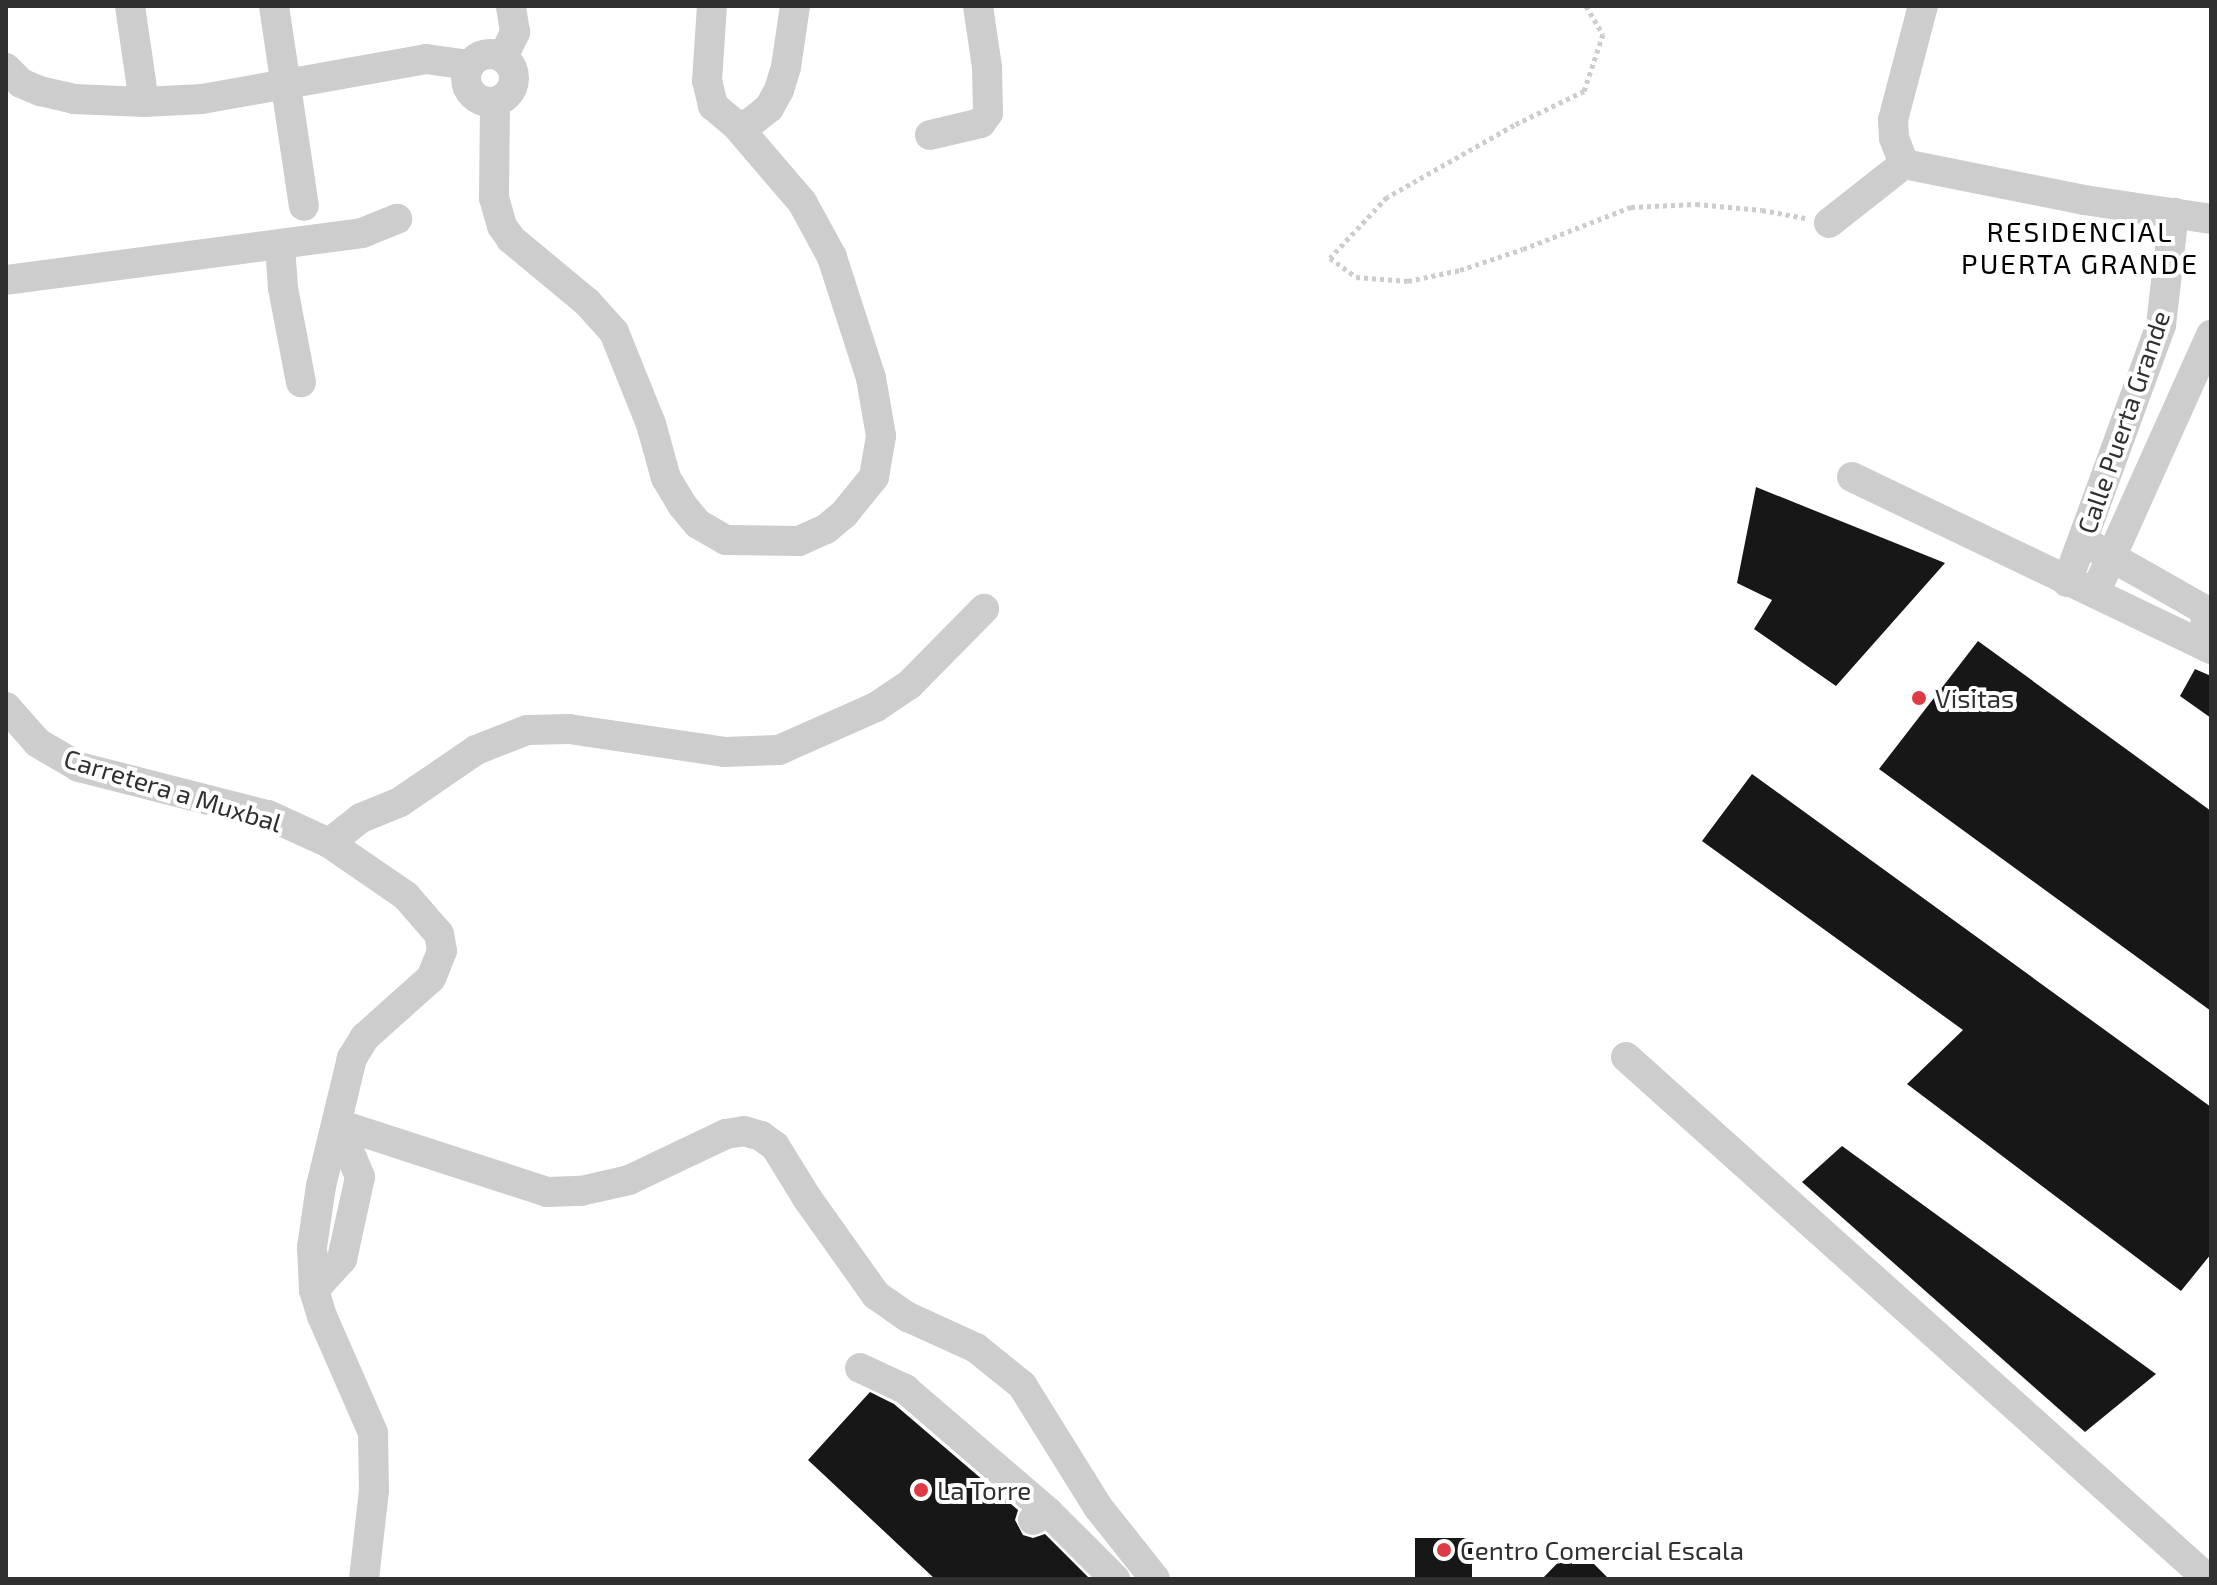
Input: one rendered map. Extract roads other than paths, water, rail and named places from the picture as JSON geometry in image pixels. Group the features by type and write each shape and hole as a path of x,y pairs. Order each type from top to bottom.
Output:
{"street":[{"path":"130,6 144,102"},
{"path":"274,6 304,206"},
{"path":"503,57 513,43 511,6"},
{"path":"495,102 494,198 502,226 511,239 587,302 614,332 651,424 666,478 682,505 705,529 726,540 799,541 826,529 844,514 874,477 881,436 871,378 832,257 802,202 736,125 713,106 708,94 712,6"},
{"path":"736,125 749,124 769,108 779,90 786,67 795,6"},
{"path":"930,135 981,123 988,113 988,82 978,6"},
{"path":"1904,164 1894,138 1893,120 1923,6"},
{"path":"484,54 503,57 510,64 514,82 511,91 495,102 479,100 471,92 466,77 469,65 484,54"},
{"path":"6,68 21,83 40,91 74,99 144,102 202,99 426,59 469,65"},
{"path":"1829,223 1904,164 2084,200 2211,219"},
{"name":"Calle Puerta Grande","path":"2067,582 2161,325 2174,213"},
{"path":"6,280 362,233 397,219"},
{"path":"280,245 283,288 301,382"},
{"name":"Calle Puerta Grande","path":"2095,593 2211,335"},
{"path":"1852,477 2209,648"},
{"path":"2081,542 2113,555 2205,610 2209,648"},
{"path":"329,843 361,818 400,802 476,750 527,730 569,729 724,752 779,750 876,707 909,685 984,609"},
{"name":"Carretera a Muxbal","path":"6,707 38,743 79,767 268,815 329,843 406,896 439,934 442,951 431,978 408,1002 365,1037 352,1058 312,1247 314,1290 322,1316 373,1433 374,1490 364,1579"},
{"path":"1626,1057 2208,1579"},
{"path":"338,1124 547,1192 581,1191 629,1180 726,1134 744,1131 761,1136 775,1146 807,1198 876,1295 908,1317 976,1348 1022,1385 1098,1507 1155,1579"},
{"path":"860,1368 905,1389 1041,1516 1115,1579"}],"place":[{"name":"Visitas","path":"1919,698"},
{"name":"La Torre","path":"921,1490"},
{"name":"Centro Comercial Escala","path":"1444,1550"}],"district":[{"name":"RESIDENCIAL PUERTA GRANDE","path":"2080,247"}]}
